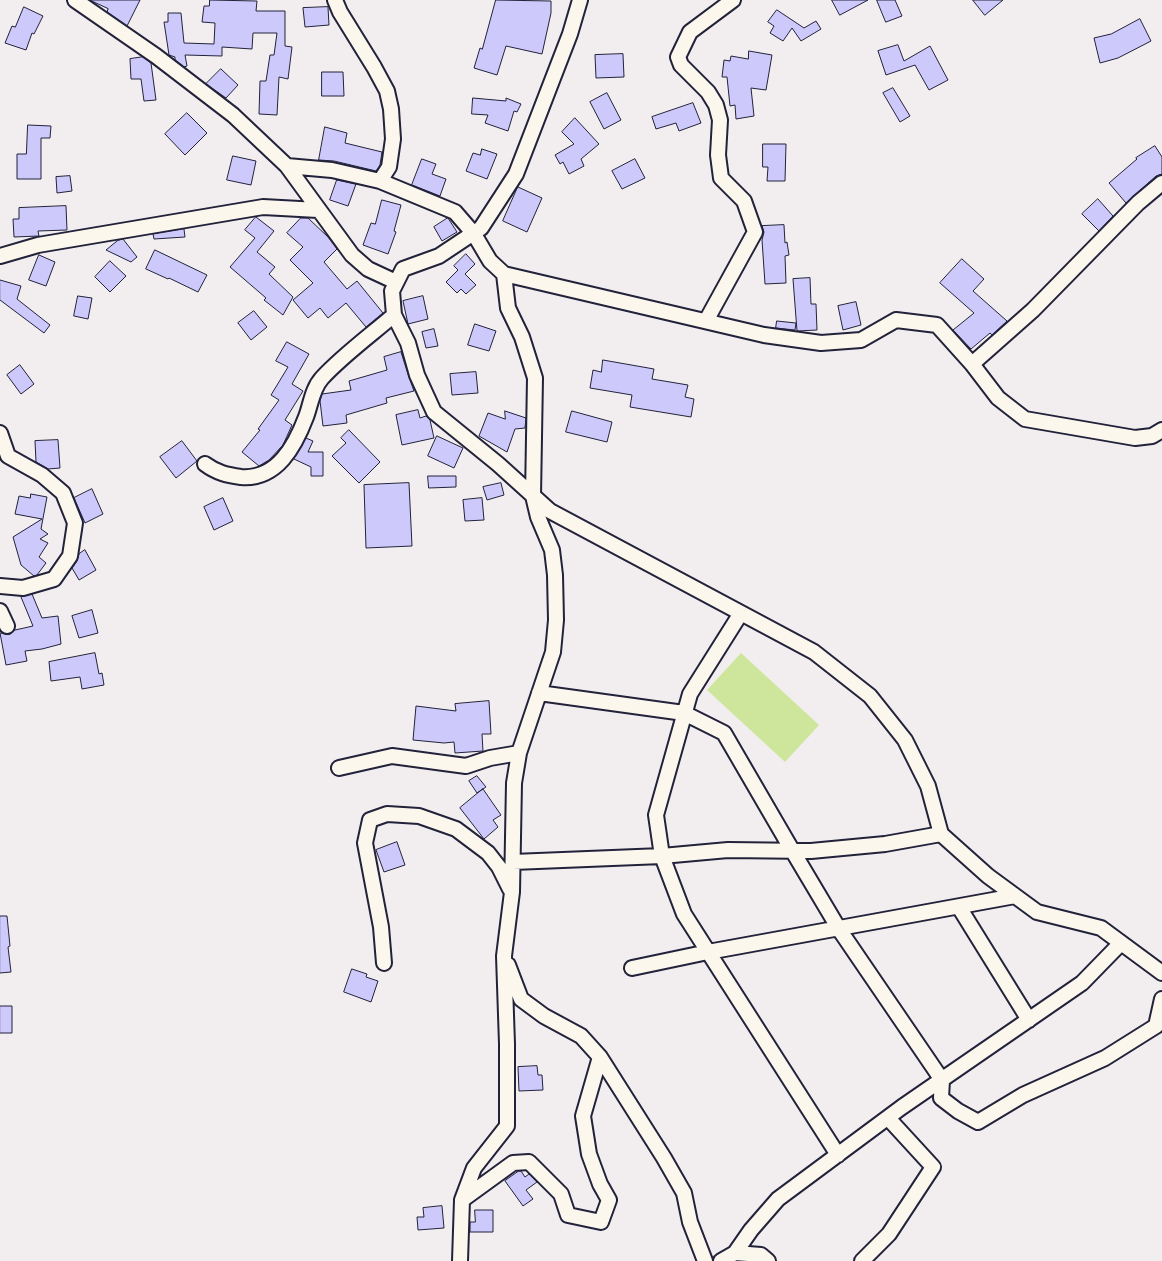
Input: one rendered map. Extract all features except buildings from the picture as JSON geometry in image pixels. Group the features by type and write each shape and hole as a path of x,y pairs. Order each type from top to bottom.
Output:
{"street":[{"path":"75,0 156,56 233,115 287,166 352,256 368,269 396,282"},
{"path":"335,0 340,12 382,83 391,108 393,140 389,167 380,181"},
{"path":"580,0 570,34 516,174 481,228 439,256 403,269 392,292 394,315 408,343 417,375 434,412 498,464 550,511 814,652 870,696 905,740 928,786 941,834 988,876 1037,912 1100,928 1162,973"},
{"path":"706,321 755,232 744,201 721,178 718,155 720,120 716,104 708,92 681,65 678,57 690,32 733,0"},
{"path":"287,166 332,170 380,181 455,212 474,234 490,261 504,274 764,335 822,342 861,340 896,320 937,325 972,364 998,398 1025,419 1135,438 1152,436 1162,430"},
{"path":"972,364 1034,310 1138,202 1162,183"},
{"path":"0,256 38,245 263,207 318,210"},
{"path":"460,1261 462,1200 474,1168 507,1126 504,956 512,892 514,783 519,753 553,652 556,620 555,575 552,550 538,517 533,496 535,378 522,337 508,308 504,274"},
{"path":"206,464 215,472 247,477 261,474 277,466 288,454 306,417 311,398 321,379 394,315"},
{"path":"0,433 8,456 42,475 63,493 75,523 70,556 54,579 23,588 0,586"},
{"path":"0,611 7,626"},
{"path":"741,613 690,694 656,814 662,856 684,914 838,1155"},
{"path":"539,693 684,713 724,733 839,929 942,1080 941,1098 958,1112 978,1122 1024,1095 1105,1058 1156,1026 1162,999"},
{"path":"339,768 392,756 466,766 490,758 519,753"},
{"path":"384,963 381,927 366,843 370,820 387,814 419,816 456,829 488,853 499,867 512,892"},
{"path":"513,862 662,856 728,850 811,850 885,844 941,834"},
{"path":"632,968 708,952 1015,896"},
{"path":"959,907 1028,1020"},
{"path":"721,1261 735,1253 751,1230 778,1199 888,1118 1082,983 1121,942"},
{"path":"504,956 521,998 544,1016 580,1036 600,1057 684,1193 690,1222 705,1261"},
{"path":"462,1200 513,1163 529,1162 561,1194 568,1215 601,1222 608,1200 600,1184 590,1154 582,1116 600,1057"},
{"path":"862,1261 889,1234 933,1167 888,1118"},
{"path":"735,1253 761,1255 768,1261"}],"green space":[{"path":"741,653 819,725 785,762 707,690"}]}
